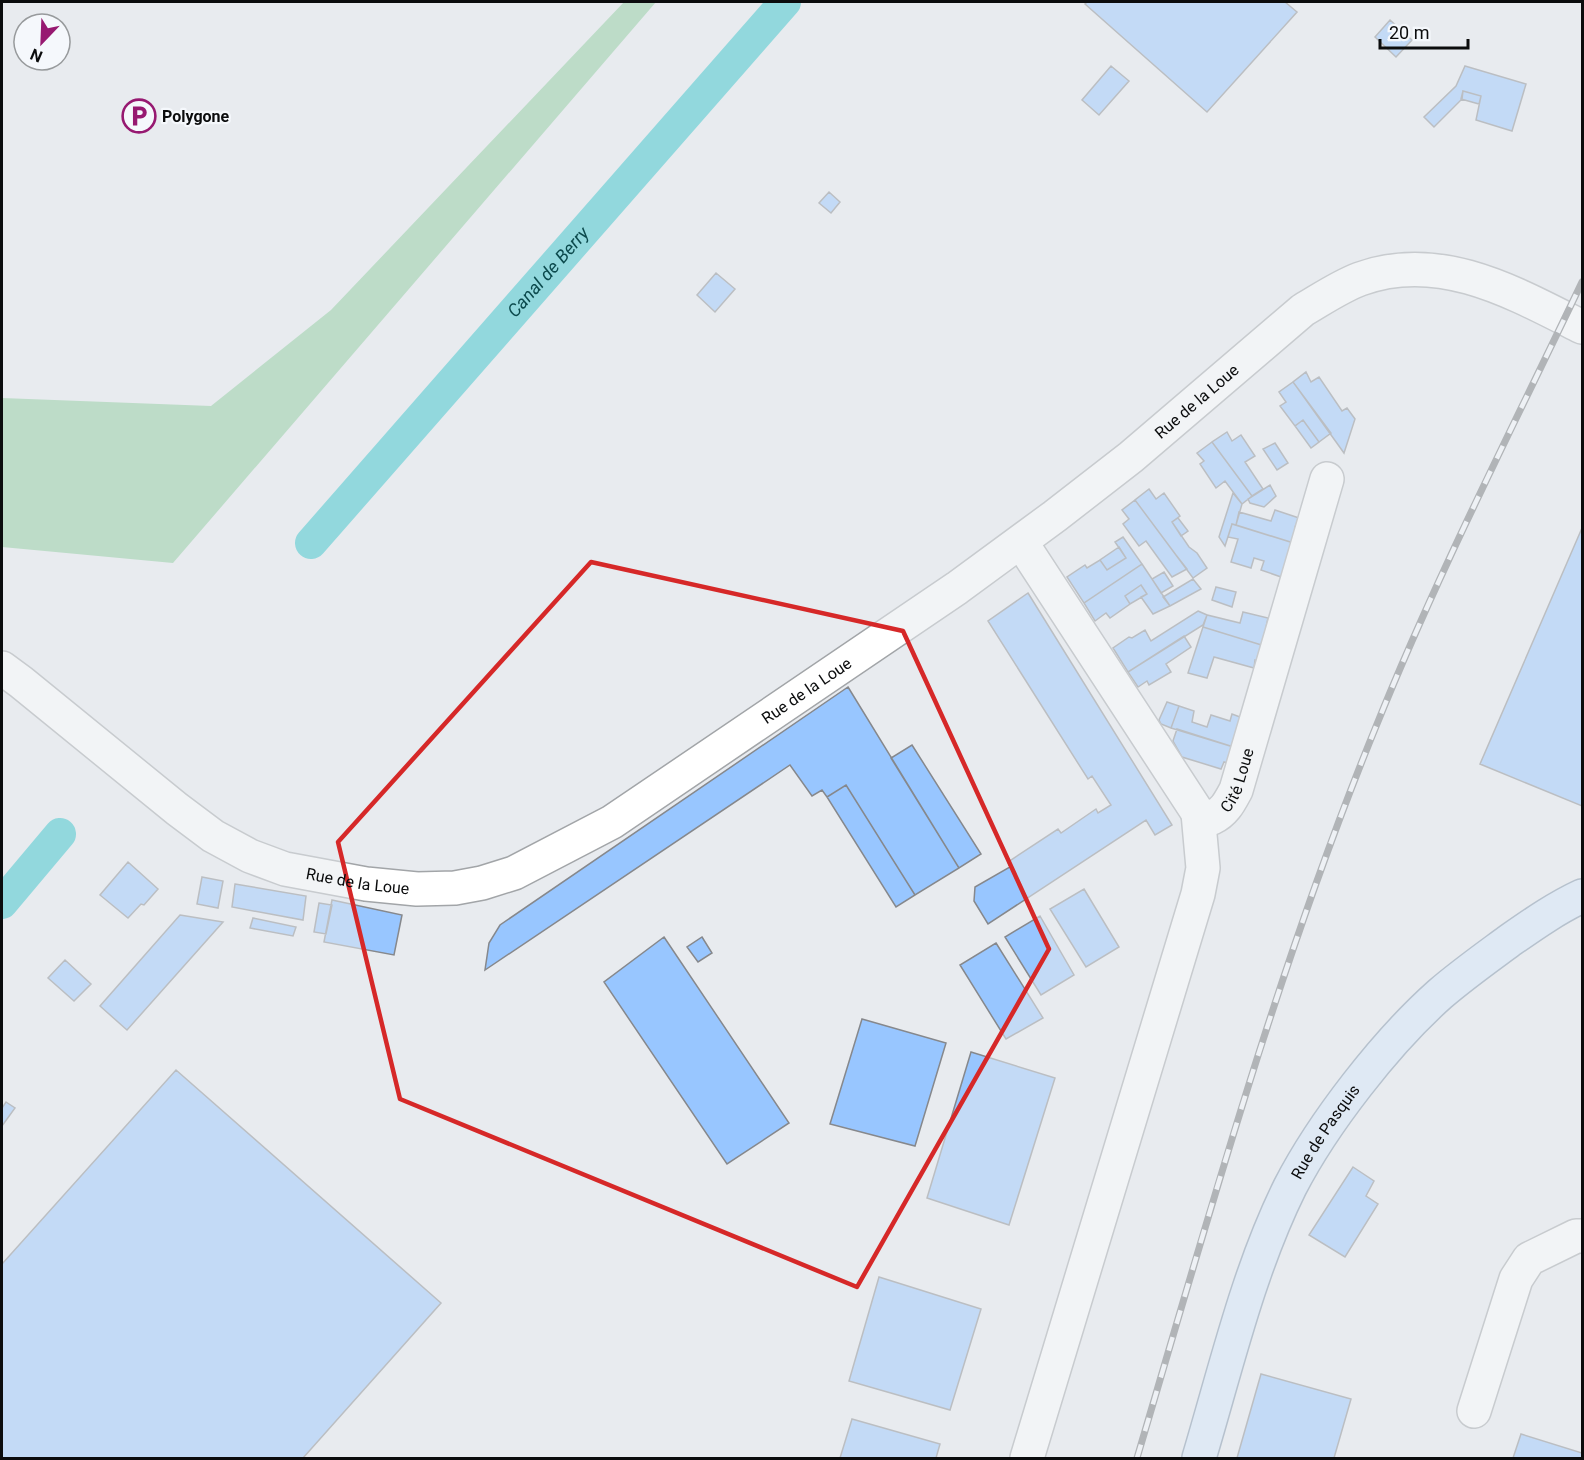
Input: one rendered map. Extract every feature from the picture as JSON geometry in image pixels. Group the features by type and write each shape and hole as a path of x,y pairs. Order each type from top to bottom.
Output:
{"main road":[{"name":"Rue de Pasquis","path":"1199,1458 1240,1318 1263,1254 1290,1188 1308,1156 1382,1055 1440,994 1530,926 1582,896"}],"street":[{"name":"Rue de la Loue","path":"2,668 186,816 213,836 250,856 285,868 366,884 417,889 455,888 482,883 514,873 612,822 870,648 1021,542 1131,457 1303,310 1335,290 1361,279 1388,272 1414,269 1442,271 1468,276 1510,291 1582,327"},
{"name":"Cité Loue","path":"1021,542 1198,813 1212,818 1228,805 1236,790 1327,479"},
{"path":"1027,1458 1198,894 1203,868 1198,813"},
{"path":"1474,1411 1515,1279 1529,1259 1579,1236"}],"highlighted area":[{"path":"591,562 903,631 1049,949 857,1287 400,1099 338,842"}],"green space":[{"path":"624,2 656,2 173,563 2,547 2,398 211,406 331,310"}],"building":[{"path":"1087,2 1285,2 1297,12 1207,112 1085,4"},
{"path":"1390,20 1412,40 1396,57 1375,37"},
{"path":"1111,66 1129,81 1099,115 1082,100"},
{"path":"1465,66 1526,84 1512,131 1476,120 1481,96 1463,91 1462,99 1434,127 1424,117 1456,86"},
{"path":"1463,91 1481,96 1479,104 1461,99"},
{"path":"829,192 840,202 831,213 819,203"},
{"path":"716,273 735,289 715,312 697,295"},
{"path":"1306,372 1311,382 1319,377 1342,411 1347,408 1355,419 1344,453 1293,382"},
{"path":"1293,382 1331,433 1319,442 1303,420 1295,426 1280,406 1286,402 1279,392"},
{"path":"1303,420 1319,442 1311,448 1295,426"},
{"path":"1227,432 1232,441 1241,435 1255,456 1245,462 1263,489 1252,496 1212,442"},
{"path":"1212,442 1252,496 1242,504 1225,481 1216,488 1200,464 1204,461 1197,453"},
{"path":"1275,443 1288,463 1277,470 1263,449"},
{"path":"1270,485 1276,496 1264,507 1250,503 1248,499"},
{"path":"1149,489 1156,499 1164,493 1180,516 1172,522 1207,568 1193,578 1135,500"},
{"path":"1233,493 1242,504 1236,525 1232,524 1225,546 1219,537"},
{"path":"1135,500 1187,569 1172,577 1146,541 1139,546 1123,524 1129,519 1122,510"},
{"path":"1275,510 1299,518 1295,527 1305,530 1300,545 1236,525 1239,512 1271,521"},
{"path":"1178,518 1188,531 1181,536 1172,522"},
{"path":"1232,524 1300,545 1284,578 1261,570 1264,561 1254,558 1251,568 1231,562 1238,539 1228,537"},
{"path":"1582,528 1582,806 1480,764"},
{"path":"1123,537 1142,564 1084,603 1067,577 1085,565 1087,568 1100,560 1107,570 1126,558 1115,542"},
{"path":"1119,547 1126,558 1107,570 1100,560"},
{"path":"1142,564 1170,606 1153,614 1141,597 1147,594 1141,585 1125,596 1130,604 1110,618 1106,613 1095,621 1084,603"},
{"path":"1164,572 1173,586 1161,593 1152,579"},
{"path":"1193,579 1201,589 1170,606 1163,597"},
{"path":"1141,585 1147,594 1130,604 1125,596"},
{"path":"1216,587 1236,592 1232,607 1212,600"},
{"path":"1028,593 1172,825 1155,835 1146,820 988,924 974,901 975,887 1010,867 1008,862 1058,829 1061,833 1096,809 1098,813 1111,805 1092,776 1088,779 988,621"},
{"path":"1198,611 1207,615 1203,625 1128,672 1113,648 1145,630 1151,641"},
{"path":"1243,612 1268,618 1266,628 1274,630 1268,647 1203,627 1207,615 1240,623"},
{"path":"1203,627 1268,647 1264,663 1255,660 1254,668 1214,657 1207,678 1188,673"},
{"path":"1184,636 1191,647 1166,664 1171,672 1149,685 1147,681 1138,687 1128,672"},
{"path":"848,687 959,868 915,895 846,785 827,797 822,790 812,796 790,765 485,970 489,943 500,925"},
{"path":"1167,702 1179,706 1171,728 1161,724 1159,720"},
{"path":"1179,706 1194,711 1192,722 1207,727 1211,715 1230,721 1232,714 1248,720 1240,749 1171,728"},
{"path":"1177,729 1240,749 1235,765 1224,762 1221,769 1182,757 1173,741"},
{"path":"912,745 981,854 959,868 891,758"},
{"path":"846,785 915,895 896,907 827,797"},
{"path":"128,862 158,889 128,918 100,895"},
{"path":"202,877 223,881 218,908 197,904"},
{"path":"235,884 306,896 303,920 232,907"},
{"path":"1084,889 1119,947 1086,967 1050,909"},
{"path":"332,900 402,915 394,955 324,942"},
{"path":"319,903 332,905 326,934 314,932"},
{"path":"180,915 223,922 127,1030 100,1006"},
{"path":"1040,916 1074,975 1041,995 1005,937"},
{"path":"253,918 296,927 293,936 250,928"},
{"path":"664,937 789,1123 727,1164 604,982"},
{"path":"702,937 712,953 698,962 687,947"},
{"path":"996,943 1043,1018 1006,1039 960,965"},
{"path":"65,960 91,984 74,1001 48,978"},
{"path":"862,1019 946,1043 915,1146 830,1124"},
{"path":"971,1052 1055,1078 1009,1225 927,1198"},
{"path":"176,1070 441,1303 303,1458 2,1458 2,1264"},
{"path":"6,1102 15,1108 2,1126 2,1108"},
{"path":"1353,1167 1374,1181 1366,1196 1378,1204 1345,1257 1309,1235"},
{"path":"879,1277 981,1309 950,1410 849,1381"},
{"path":"1261,1374 1351,1399 1334,1458 1237,1458"},
{"path":"852,1419 940,1444 936,1458 840,1458"},
{"path":"1521,1434 1582,1453 1582,1458 1513,1458"}],"waterway":[{"name":"Canal de Berry","path":"311,543 785,2"},
{"name":"Canal de Berry","path":"2,903 60,834"}],"railway":[{"path":"1137,1458 1219,1181 1277,996 1342,814 1400,668 1425,612 1582,282"}],"place":[{"name":"Polygone","path":"139,116"}]}
